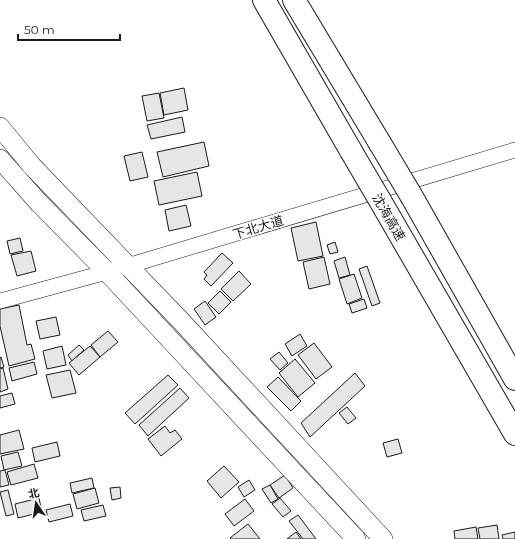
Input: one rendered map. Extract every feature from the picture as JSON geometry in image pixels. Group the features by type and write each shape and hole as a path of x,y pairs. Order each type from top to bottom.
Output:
{"highway":[{"name":"沈海高速","path":"264,0 515,434"},
{"path":"294,0 412,197 515,379"}],"main road":[{"path":"0,127 32,166 181,321 383,539"},
{"path":"0,159 39,203 108,272 356,539"}],"street":[{"name":"下北大道","path":"0,301 108,272 515,150"}],"building":[{"path":"184,88 188,110 164,115 160,93"},
{"path":"159,93 164,118 147,121 142,96"},
{"path":"182,117 185,132 151,139 147,125"},
{"path":"204,142 209,166 163,177 157,152"},
{"path":"142,152 148,177 130,181 124,156"},
{"path":"197,172 202,196 159,205 154,181"},
{"path":"186,205 191,226 169,231 165,210"},
{"path":"316,222 323,256 298,261 291,228"},
{"path":"20,238 23,251 10,254 7,241"},
{"path":"335,242 338,252 330,254 327,245"},
{"path":"31,251 36,271 17,276 11,255"},
{"path":"222,253 233,263 211,286 204,279 207,275 204,272"},
{"path":"324,257 330,284 309,289 303,262"},
{"path":"345,257 350,275 339,278 334,261"},
{"path":"367,266 380,303 372,306 359,269"},
{"path":"239,271 251,284 233,301 221,289"},
{"path":"354,274 362,298 347,304 339,279"},
{"path":"220,291 231,302 219,314 208,303"},
{"path":"364,299 367,308 352,313 349,304"},
{"path":"205,301 216,317 205,325 194,309"},
{"path":"19,305 27,345 31,344 35,359 9,366 0,326 0,309"},
{"path":"56,317 60,335 40,339 36,321"},
{"path":"108,331 118,342 100,357 91,345"},
{"path":"300,334 307,346 292,356 285,344"},
{"path":"314,343 332,367 316,379 298,355"},
{"path":"79,345 84,350 72,361 68,355"},
{"path":"62,346 66,365 47,369 43,351"},
{"path":"90,346 100,357 79,375 69,363"},
{"path":"279,352 288,363 280,370 270,359"},
{"path":"1,357 4,367 0,368 0,358"},
{"path":"295,359 315,383 298,397 279,373"},
{"path":"34,362 37,374 12,381 9,368"},
{"path":"3,368 8,389 0,392 0,369"},
{"path":"70,370 76,393 52,398 46,375"},
{"path":"355,373 365,386 310,437 301,423"},
{"path":"168,375 178,385 135,424 125,413"},
{"path":"278,377 301,401 291,411 267,387"},
{"path":"180,388 189,398 148,436 139,425"},
{"path":"12,393 15,404 0,408 0,396"},
{"path":"347,407 356,418 348,424 339,413"},
{"path":"165,426 170,433 175,430 182,439 161,456 148,439"},
{"path":"19,430 24,449 0,454 0,435"},
{"path":"398,439 402,453 387,457 383,443"},
{"path":"57,442 60,456 35,462 32,448"},
{"path":"18,452 22,466 4,470 1,456"},
{"path":"34,464 38,478 11,485 7,472"},
{"path":"224,466 239,482 221,498 207,481"},
{"path":"5,470 9,485 0,487 0,471"},
{"path":"285,475 293,488 279,498 270,485"},
{"path":"92,478 94,488 72,493 70,483"},
{"path":"249,480 255,490 244,497 238,487"},
{"path":"270,485 278,499 271,503 262,489"},
{"path":"120,487 121,498 112,500 110,488"},
{"path":"95,488 99,503 77,509 73,494"},
{"path":"8,490 14,514 6,516 0,492"},
{"path":"39,498 42,512 18,518 15,504"},
{"path":"280,498 291,511 283,517 272,504"},
{"path":"245,499 254,511 234,526 225,514"},
{"path":"70,504 73,516 49,522 46,510"},
{"path":"103,505 106,516 84,521 81,510"},
{"path":"298,515 316,539 303,539 289,521"},
{"path":"248,524 260,539 230,538"},
{"path":"497,525 499,539 480,539 478,528"},
{"path":"476,527 478,539 455,539 454,531"},
{"path":"296,532 301,539 287,539"},
{"path":"515,532 515,539 503,539 502,535"}]}
